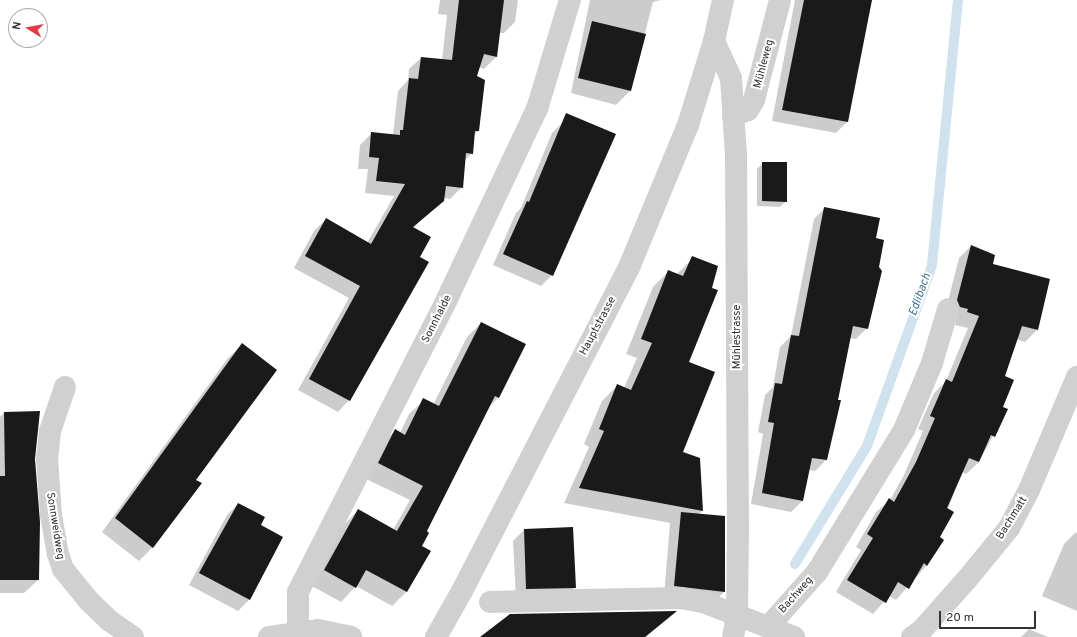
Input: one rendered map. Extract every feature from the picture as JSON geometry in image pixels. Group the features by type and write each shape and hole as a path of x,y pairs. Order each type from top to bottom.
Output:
{"street":[{"name":"Sonnhalde","path":"298,631 298,592 447,299 537,109 570,0"},
{"name":"Hauptstrasse","path":"436,637 462,591 630,265 688,125 714,41 723,0"},
{"name":"Mühleweg","path":"733,116 748,110 754,100 780,0"},
{"name":"Mühlestrasse","path":"714,41 731,78 736,163 737,615 733,637"},
{"name":"Bachweg","path":"768,627 816,572 904,430 932,363 948,310"},
{"name":"Bachmatt","path":"912,637 921,631 968,578 1009,528 1029,490 1077,377"},
{"name":"Sonnweidweg","path":"64,387 50,431 47,458 51,515 58,554 63,569 88,600 110,621 133,637"},
{"path":"490,602 680,598 703,602 794,637"},
{"path":"269,637 298,631 318,630 351,637"}],"building":[{"path":"459,0 504,0 497,57 484,54 477,76 485,80 479,131 475,131 473,154 466,153 463,188 446,186 444,201 413,227 431,237 420,257 429,262 350,401 309,379 360,286 305,256 326,218 371,244 405,184 376,181 379,158 369,157 371,132 400,135 400,130 403,130 409,78 418,79 421,57 452,60"},
{"path":"804,0 872,0 848,122 782,110"},
{"path":"592,21 646,34 631,91 578,78"},
{"path":"566,113 616,134 553,276 503,254 527,201 529,202"},
{"path":"762,162 787,162 787,202 762,201"},
{"path":"824,207 880,218 876,238 884,240 879,267 882,271 868,329 853,326 838,400 841,400 827,460 812,458 803,501 762,493 774,423 768,422 775,383 782,384 791,335 799,336"},
{"path":"971,245 995,255 993,264 1050,279 1038,330 1022,326 1005,376 1014,380 1003,407 1008,409 995,437 991,435 979,462 969,458 947,508 954,512 940,537 944,540 927,566 924,563 909,589 898,582 886,603 847,580 873,538 867,534 889,498 894,502 916,462 935,418 930,416 946,379 952,382 979,316 967,312 968,309 960,307 957,300"},
{"path":"692,256 718,266 712,288 718,290 689,362 715,372 683,452 700,458 703,511 579,488 604,431 599,429 617,384 631,390 652,343 641,339 668,270 683,276"},
{"path":"481,322 526,344 499,398 495,396 427,531 429,533 422,546 431,551 407,592 366,570 356,588 324,570 358,509 397,531 423,486 378,463 395,429 405,435 423,398 439,406"},
{"path":"242,343 277,370 196,480 202,483 153,548 115,518"},
{"path":"40,411 35,459 40,522 39,580 0,580 0,476 5,476 4,412"},
{"path":"238,503 265,517 261,525 283,537 250,600 199,573"},
{"path":"681,512 725,516 725,592 674,586"},
{"path":"573,527 576,588 526,589 524,529"},
{"path":"677,611 645,637 480,637 510,614"}],"waterway":[{"name":"Edlibach","path":"795,564 867,446 932,265 958,0"}]}
